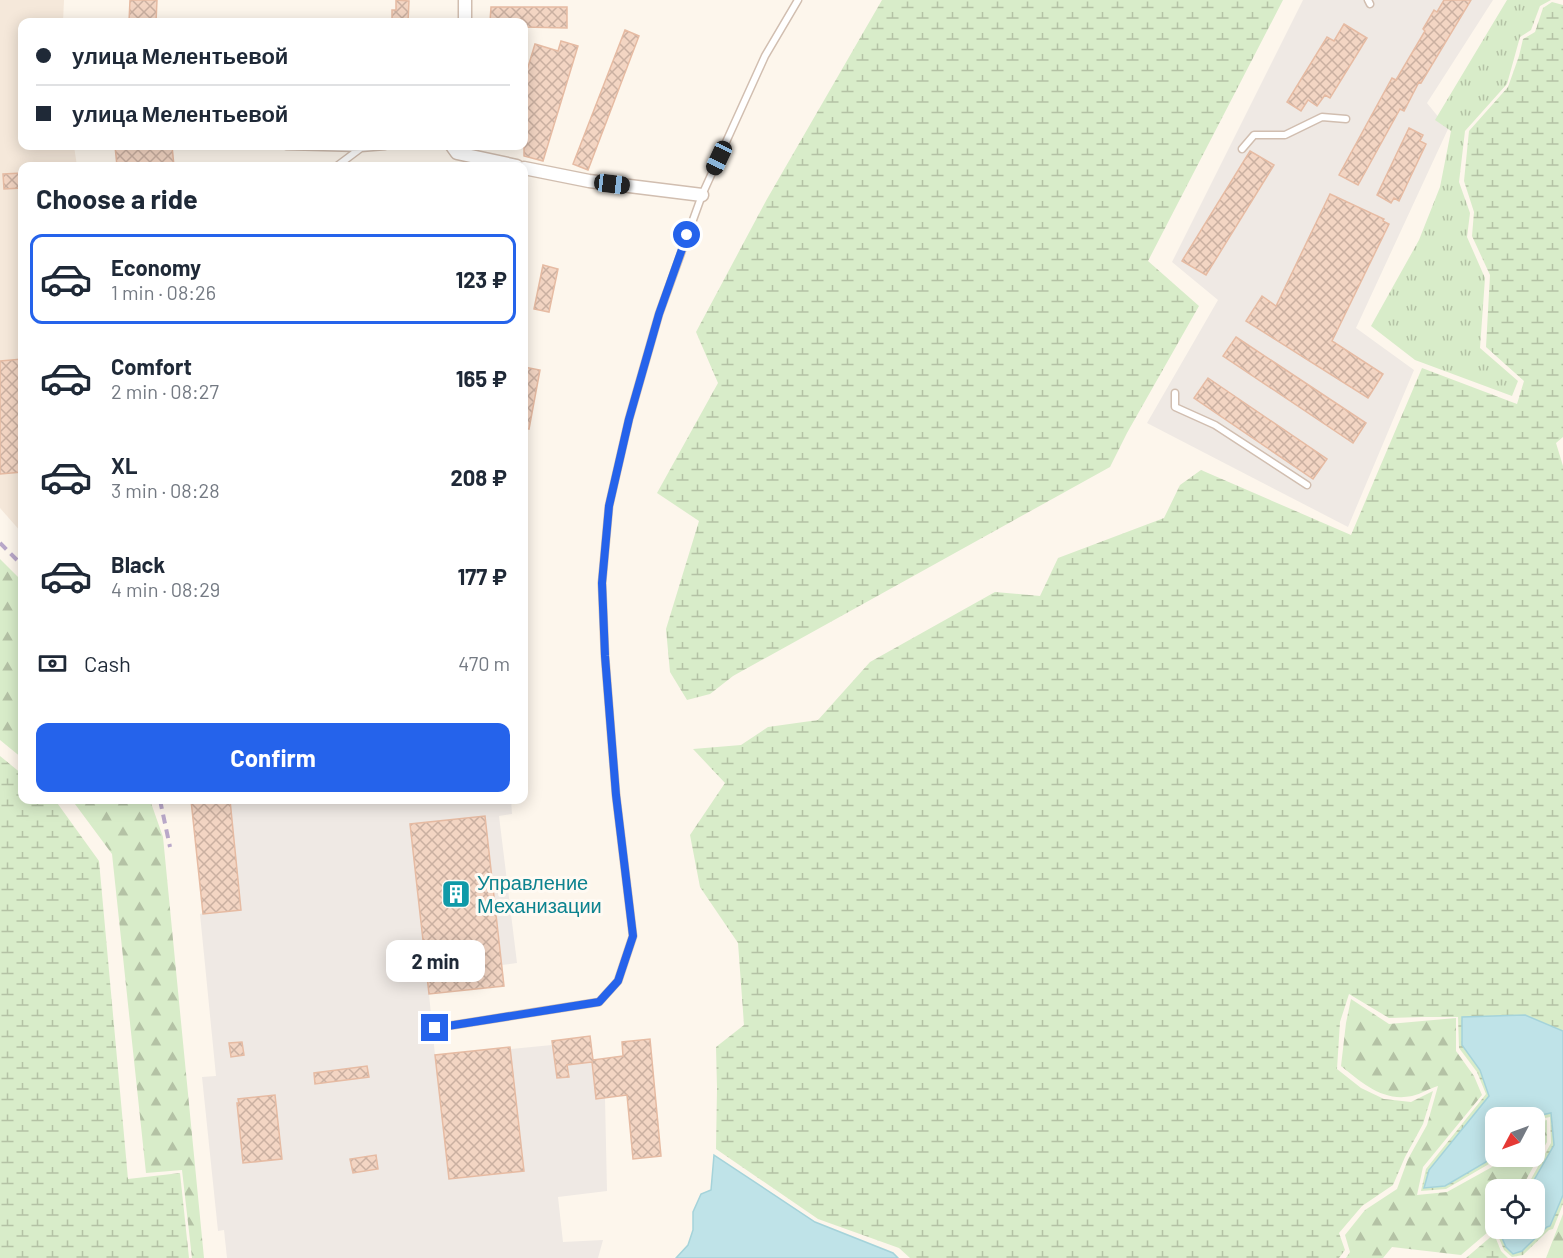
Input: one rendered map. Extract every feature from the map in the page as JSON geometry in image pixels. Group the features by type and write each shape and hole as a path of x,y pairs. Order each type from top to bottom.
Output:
{"street":[{"path":"465,0 465,18"},
{"path":"455,150 457,153 499,162"},
{"path":"528,169 589,181 702,195"}],"lane":[{"path":"435,1028 599,1002 618,981 633,936 616,795 605,656 602,583 609,506 629,419 659,314 702,195 765,56 798,0"},
{"path":"1242,148 1254,135 1285,135 1322,117 1346,119"},
{"path":"342,162 358,150"},
{"path":"1175,393 1175,407 1215,425 1307,485"}],"shaded area":[{"path":"0,0 64,0 63,18 18,18 18,150 75,150 76,162 18,162 18,528 0,508"},
{"path":"1303,0 1493,0 1427,103 1448,129 1356,328 1414,370 1348,527 1147,423 1218,300 1172,262"},
{"name":"Управление Механизации","path":"191,804 511,804 512,814 499,816 517,963 502,965 504,986 429,994 435,1055 552,1045 552,1041 590,1036 593,1060 606,1059 607,1191 558,1197 563,1242 603,1240 598,1258 227,1258 224,1230 218,1231 202,1077 216,1076 200,914 203,913"}],"green space":[{"path":"882,0 1283,0 1148,261 1199,306 1110,467 733,676 710,694 687,700 670,672 666,629 699,521 657,493 718,383 696,332 767,199"},
{"path":"1507,0 1551,0 1540,6 1531,30 1520,37 1507,84 1465,131 1459,182 1470,213 1467,237 1485,278 1480,348 1518,381 1512,396 1415,360 1371,326 1419,240 1440,187 1451,131 1435,120"},
{"path":"1552,2 1563,5 1563,437 1556,443 1563,466 1563,1031 1525,1015 1462,1045 1480,1070 1489,1096 1429,1170 1425,1188 1445,1186 1485,1163 1485,1166 1446,1189 1421,1191 1426,1169 1486,1094 1477,1072 1459,1048 1458,1017 1389,1018 1349,994 1340,1022 1337,1069 1361,1088 1384,1099 1411,1102 1433,1091 1423,1124 1393,1185 1362,1206 1339,1233 1345,1250 1339,1258 910,1258 899,1248 818,1219 716,1149 716,1047 744,1025 738,943 700,887 690,835 725,783 693,749 741,745 768,727 818,720 870,662 995,592 1040,596 1058,558 1164,518 1180,485 1201,470 1351,535 1422,368 1517,404 1524,381 1486,347 1490,275 1472,236 1474,212 1464,181 1469,131 1508,87 1523,39 1535,32 1543,8"},
{"path":"0,559 18,577 18,755 0,740"},
{"path":"0,756 18,771 18,804 58,804 99,861 128,1179 180,1173 189,1258 0,1258"},
{"path":"75,804 151,804 163,837 204,1258 192,1258 182,1170 146,1173 112,854"},
{"path":"1351,999 1389,1024 1456,1018 1456,1051 1474,1076 1482,1095 1423,1167 1417,1195 1447,1192 1492,1167 1533,1167 1527,1179 1485,1179 1485,1235 1461,1255 1392,1247 1383,1258 1346,1258 1350,1252 1345,1235 1365,1210 1397,1189 1408,1159 1427,1125 1438,1086 1412,1096 1401,1097 1382,1094 1357,1079 1341,1066"},
{"path":"1552,1113 1554,1145 1545,1161 1545,1154 1551,1143 1550,1117 1545,1118 1545,1114"},
{"path":"1545,1120 1547,1120 1545,1146"},
{"path":"1538,1167 1542,1167 1535,1179 1531,1179"},
{"path":"1563,1195 1563,1204 1553,1229 1545,1234 1545,1229 1550,1226"},
{"path":"1563,1214 1563,1258 1546,1258"},
{"path":"1488,1239 1496,1239 1501,1251 1508,1258 1466,1258"},
{"path":"1499,1239 1502,1239 1513,1254 1522,1251 1534,1239 1540,1239 1523,1255 1512,1257 1504,1250"}],"water":[{"path":"1525,1015 1563,1031 1563,1195 1550,1226 1545,1229 1545,1179 1535,1179 1542,1167 1545,1167 1545,1161 1554,1145 1551,1113 1545,1114 1545,1107 1485,1107 1485,1163 1445,1186 1424,1188 1429,1170 1489,1096 1480,1070 1462,1045 1462,1017"},
{"path":"714,1155 815,1222 893,1253 898,1258 676,1258 688,1245 693,1230 693,1212 701,1194 711,1190"},
{"path":"1502,1239 1534,1239 1522,1251 1513,1254"}],"building":[{"path":"130,0 157,0 156,18 129,18"},
{"path":"396,0 409,1 408,18 392,18 392,10 396,10"},
{"path":"1444,0 1471,0 1421,83 1419,82 1404,111 1400,109 1358,185 1339,175 1392,78 1396,80 1425,31 1423,29 1434,10 1437,12"},
{"path":"491,7 567,7 567,28 528,27 528,18 490,18"},
{"path":"1344,24 1367,38 1330,98 1325,95 1317,106 1308,100 1301,111 1287,102 1327,37 1334,41"},
{"path":"625,30 639,36 588,170 573,164"},
{"path":"561,41 578,46 543,161 524,156 524,150 528,150 528,67 535,44 558,51"},
{"path":"1409,128 1423,135 1420,141 1426,144 1399,201 1394,198 1391,203 1377,195"},
{"path":"115,150 172,150 174,162 117,162"},
{"path":"1250,151 1274,165 1206,275 1182,261"},
{"path":"18,173 18,188 4,189 3,174"},
{"path":"1330,194 1384,219 1383,221 1389,224 1332,341 1383,374 1368,398 1246,321 1262,296 1276,306"},
{"path":"543,265 558,269 549,312 534,309"},
{"path":"1236,337 1366,423 1353,443 1223,356"},
{"path":"18,359 18,472 0,474 0,361"},
{"path":"528,368 540,370 528,429"},
{"path":"1208,378 1327,459 1313,479 1194,398"},
{"path":"191,804 230,804 241,910 203,914"},
{"name":"Управление Механизации","path":"485,816 504,986 429,994 410,824"},
{"path":"590,1036 593,1060 623,1056 622,1042 650,1039 661,1156 633,1159 627,1095 596,1099 592,1062 567,1065 569,1077 557,1078 552,1041"},
{"path":"242,1042 244,1055 231,1057 229,1043"},
{"path":"510,1047 524,1171 449,1179 435,1055"},
{"path":"367,1066 369,1077 315,1084 314,1073"},
{"path":"275,1095 282,1159 243,1163 238,1099"},
{"path":"376,1155 378,1169 353,1173 350,1159"}],"railway":[{"path":"0,543 18,561"},
{"path":"161,804 170,847"}],"place":[{"name":"Управление Механизации","path":"456,894"}],"route":[{"path":"435,1028 599,1002 618,981 633,936 616,795 605,656 602,583 609,506 629,419 659,314 687,235"}]}
